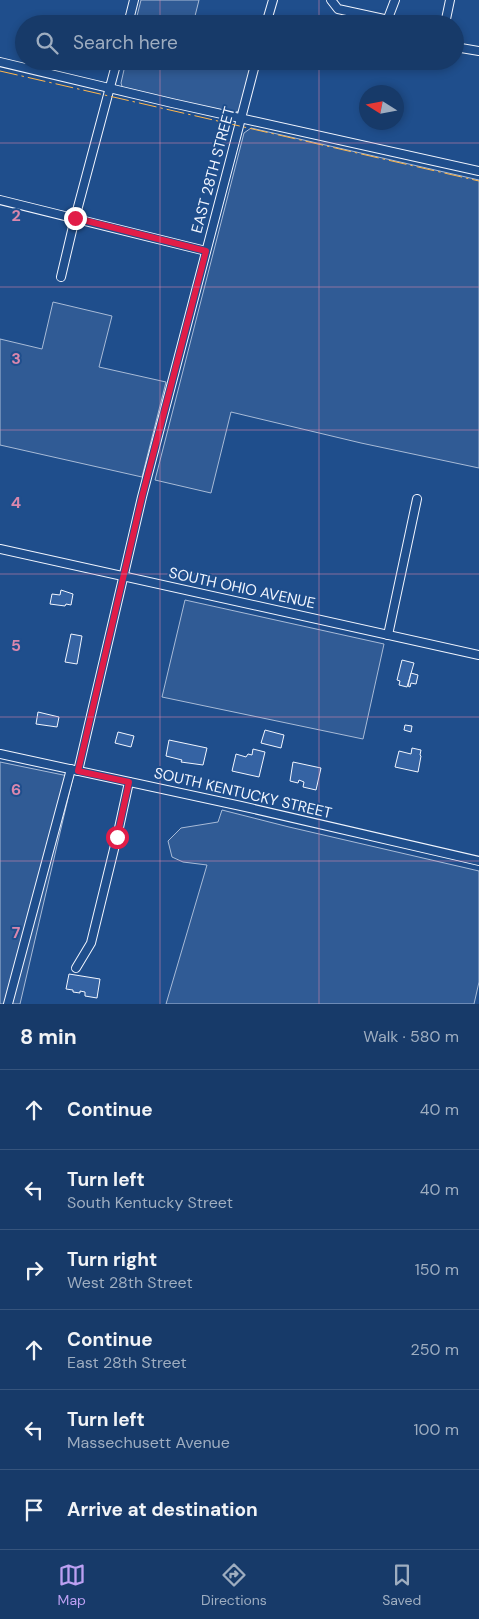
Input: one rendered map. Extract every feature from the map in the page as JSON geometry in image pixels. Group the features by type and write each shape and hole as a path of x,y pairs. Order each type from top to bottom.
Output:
{"street":[{"path":"130,15 134,0"},
{"path":"268,15 272,0"},
{"path":"331,0 338,10 359,15"},
{"path":"391,15 395,0"},
{"path":"447,15 450,0"},
{"path":"464,48 479,51"},
{"path":"0,62 15,66"},
{"path":"34,70 479,171"},
{"path":"61,277 115,70"},
{"name":"EAST 28TH STREET","path":"8,1004 74,770 124,576 142,497 254,70"},
{"path":"0,200 206,251"},
{"path":"388,634 417,498"},
{"name":"SOUTH OHIO AVENUE","path":"0,549 479,655"},
{"name":"SOUTH KENTUCKY STREET","path":"0,754 241,806 479,861"},
{"path":"76,968 91,944 129,782"}],"shaded area":[{"path":"141,0 199,0 195,15 137,15"},
{"path":"124,70 250,70 239,111 232,113 123,90 121,83"},
{"path":"251,128 479,180 479,468 361,443 231,412 211,493 155,480 244,133"},
{"path":"53,302 112,316 99,367 166,382 142,477 0,445 0,339 42,349"},
{"path":"185,600 384,644 363,739 162,697"},
{"path":"0,762 73,777 20,1004 0,1004"},
{"path":"222,810 479,871 479,982 474,1004 166,1004 207,865 183,862 172,857 168,841 181,828 218,822"}],"building":[{"path":"61,590 73,594 71,605 50,604 52,594 60,595"},
{"path":"71,634 82,636 77,664 65,662"},
{"path":"402,660 414,663 407,687 399,685 400,681 397,680"},
{"path":"411,673 418,675 416,684 411,683 410,687 408,686"},
{"path":"38,712 59,717 57,727 36,724"},
{"path":"405,725 412,726 411,732 404,730"},
{"path":"265,730 284,735 281,748 261,743"},
{"path":"118,732 134,736 131,747 115,743"},
{"path":"169,740 207,748 203,765 181,762 182,760 166,756"},
{"path":"412,748 421,750 418,772 395,767 399,751 411,754"},
{"path":"253,749 265,752 259,777 232,771 236,754 246,757 248,754 252,755"},
{"path":"293,762 321,768 316,790 303,787 304,782 299,780 298,783 290,781"},
{"path":"69,974 100,979 97,998 85,996 85,992 73,992 73,990 66,989"}],"power":[{"path":"0,71 479,181"}],"route":[{"path":"75,218 206,251 142,497 78,771 129,782 117,837"}]}
